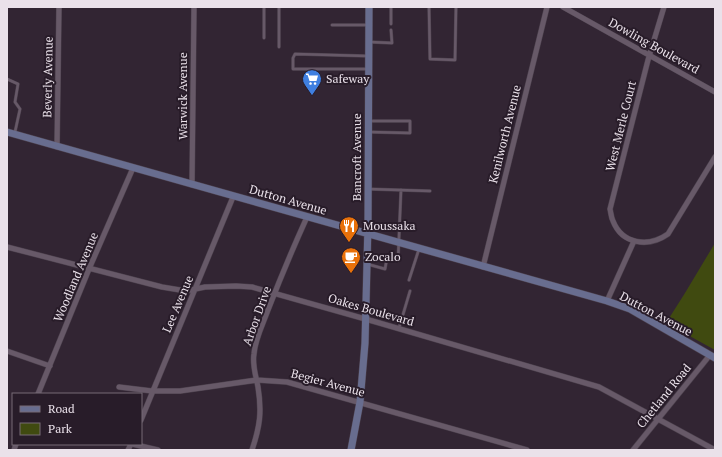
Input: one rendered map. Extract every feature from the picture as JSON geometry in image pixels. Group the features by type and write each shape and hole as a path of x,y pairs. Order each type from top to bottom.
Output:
{"street":[{"name":"Beverly Avenue","path":"57,146 60,7"},
{"name":"Warwick Avenue","path":"192,185 194,7"},
{"name":"Bancroft Avenue","path":"351,450 360,402 366,319 369,7"},
{"name":"Kenilworth Avenue","path":"483,267 547,7"},
{"name":"Dowling Boulevard","path":"563,7 715,92"},
{"name":"West Merle Court","path":"634,241 623,235 616,227 612,220 610,208 664,7"},
{"name":"Dutton Avenue","path":"11,133 233,197 607,301 630,309 712,357"},
{"path":"607,301 634,241 640,243 660,240 668,234 715,157"},
{"name":"Woodland Avenue","path":"38,393 89,269 133,168"},
{"name":"Lee Avenue","path":"142,417 233,197"},
{"name":"Arbor Drive","path":"252,450 258,431 260,414 257,380 254,366 254,354 257,340 307,217"},
{"name":"Oakes Boulevard","path":"7,247 162,287 186,291 205,287 252,287 399,328 599,387 715,450"},
{"path":"7,351 50,366"},
{"name":"Chetland Road","path":"633,450 657,419 712,357"},
{"name":"Begier Avenue","path":"119,386 152,391 180,391 257,380 287,382 527,450"},
{"path":"136,445 158,450"}],"lane":[{"path":"264,7 264,38"},
{"path":"279,7 279,47"},
{"path":"391,7 391,24"},
{"path":"429,7 430,59 455,60 456,7"},
{"path":"332,25 369,25"},
{"path":"369,42 392,43 392,30"},
{"path":"369,56 295,54 293,58 293,69 369,69"},
{"path":"7,79 18,84 15,102 20,109 11,133"},
{"path":"368,121 410,121 410,133 368,132"},
{"path":"368,189 430,191"},
{"path":"367,263 385,270 387,258 398,261 401,190"},
{"path":"410,280 419,249"},
{"path":"399,328 410,291"}],"green space":[{"path":"715,243 715,350 666,323"}],"place":[{"name":"Safeway","path":"312,96"},
{"name":"Moussaka","path":"349,243"},
{"name":"Zocalo","path":"351,274"}]}
